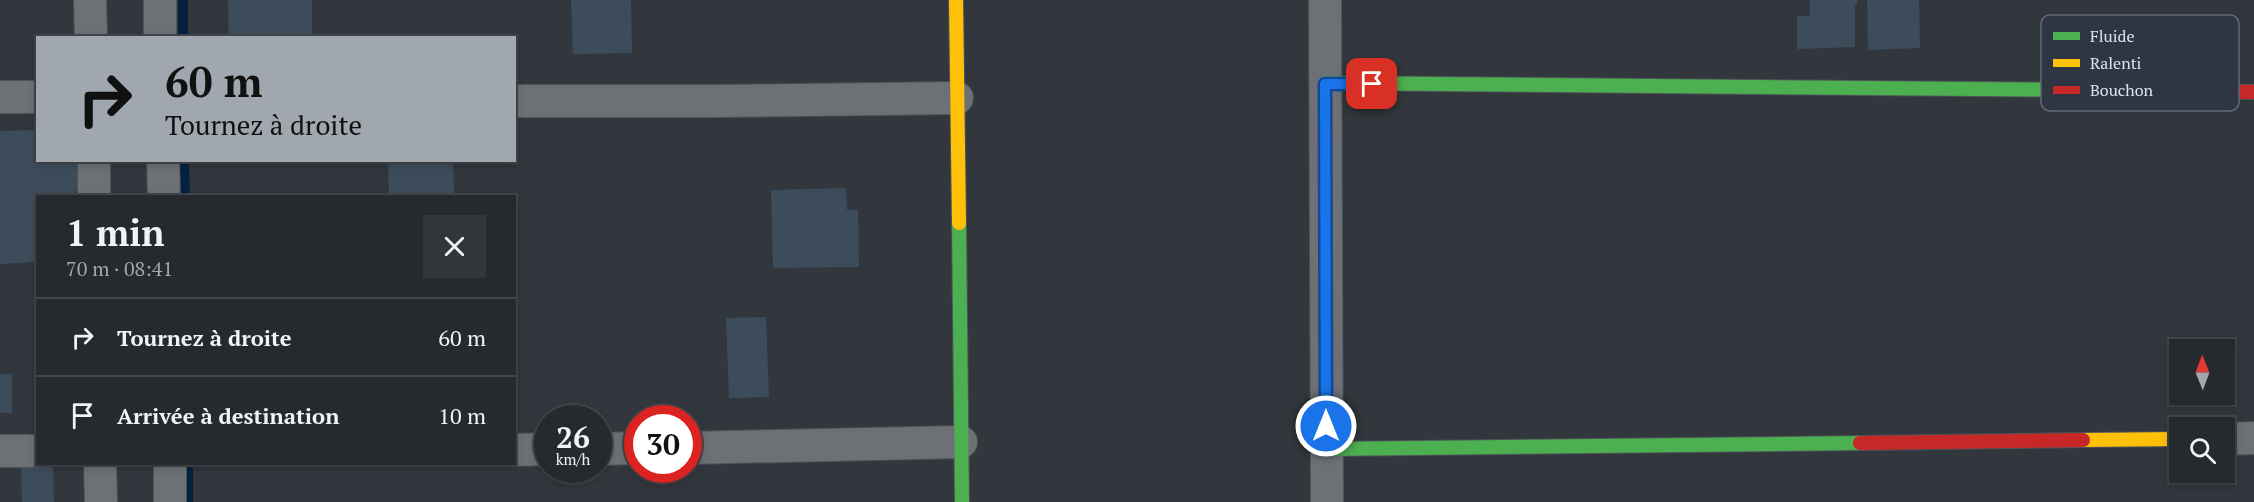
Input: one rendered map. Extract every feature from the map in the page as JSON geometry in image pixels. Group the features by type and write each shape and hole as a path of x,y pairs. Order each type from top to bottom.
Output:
{"street":[{"path":"90,0 91,36"},
{"path":"160,0 160,36"},
{"path":"956,0 962,502"},
{"path":"1324,0 1327,502"},
{"path":"1325,84 2041,90"},
{"path":"2239,92 2254,92"},
{"path":"0,98 36,97"},
{"path":"516,101 957,98"},
{"path":"94,162 94,195"},
{"path":"163,162 164,195"},
{"path":"2235,439 2254,438"},
{"path":"1326,449 2169,439"},
{"path":"702,448 961,442"},
{"path":"516,450 534,449"},
{"path":"0,451 36,451"},
{"path":"100,465 100,502"},
{"path":"170,465 170,502"}],"building":[{"path":"228,0 312,0 312,36 229,36"},
{"path":"571,0 631,0 632,53 573,54"},
{"path":"1810,0 1857,0 1855,47 1797,49 1797,16 1810,16"},
{"path":"1867,0 1919,0 1920,48 1868,50"},
{"path":"36,130 36,162 84,162 85,191 75,191 75,195 36,195 36,262 0,264 0,131"},
{"path":"388,162 453,162 454,195 389,195"},
{"path":"846,188 847,210 858,210 859,267 773,268 771,190"},
{"path":"766,317 769,397 729,398 726,318"},
{"path":"0,374 12,374 12,413 0,413"},
{"path":"53,466 54,502 22,502 21,467"}],"waterway":[{"path":"183,0 183,36"},
{"path":"184,162 185,195"},
{"path":"188,465 188,502"}],"traffic: fast":[{"path":"1325,83 2041,90"},
{"path":"959,223 962,502"},
{"path":"1326,449 1860,443"}],"traffic: slow":[{"path":"956,0 959,223"},
{"path":"2083,440 2169,439"}],"traffic: jam":[{"path":"2239,92 2254,92"},
{"path":"1860,443 2083,440"}],"route":[{"path":"1326,426 1325,84 1372,84"}]}
